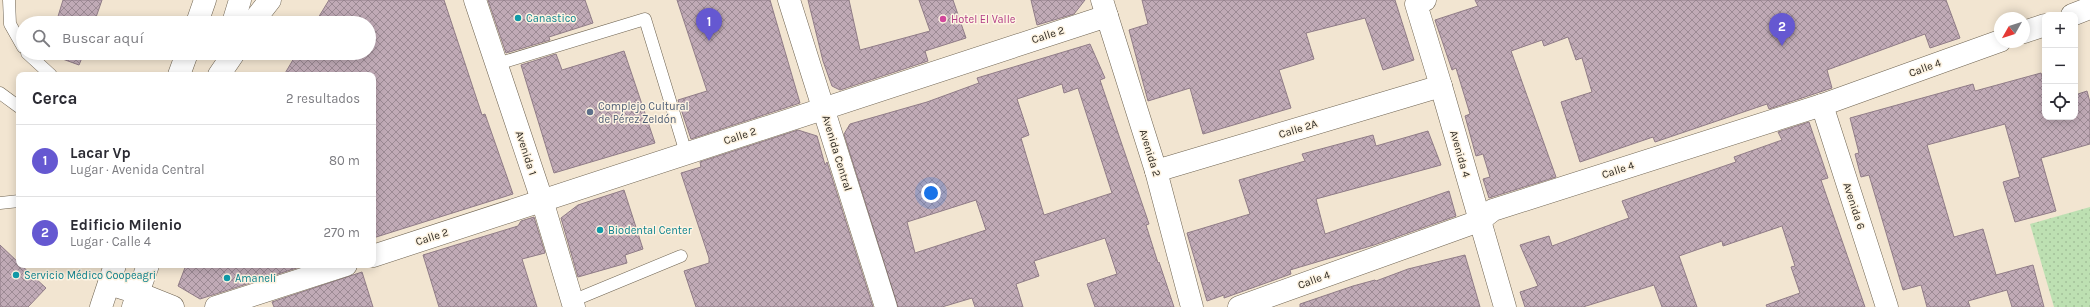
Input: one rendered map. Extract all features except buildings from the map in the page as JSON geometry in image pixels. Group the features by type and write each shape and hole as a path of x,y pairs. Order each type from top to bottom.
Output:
{"main road":[{"path":"199,16 205,0"},
{"path":"235,16 240,0"},
{"path":"257,16 270,0"},
{"name":"Avenida 1","path":"474,0 542,200 573,304"},
{"name":"Avenida Central","path":"789,0 886,307"},
{"name":"Avenida 4","path":"1418,1 1479,221 1505,307"},
{"name":"Calle 2","path":"376,255 823,109 1104,8"},
{"name":"Avenida 2","path":"1104,8 1156,171 1192,307"},
{"path":"2078,13 2090,8"},
{"path":"2030,30 2042,26"},
{"name":"Calle 4","path":"1239,307 1479,221 1493,210 1822,105 1994,43"},
{"path":"180,72 184,60"},
{"path":"218,72 221,60"},
{"path":"219,72 229,60"},
{"name":"Calle 2A","path":"1156,171 1441,86"},
{"name":"Avenida 6","path":"1822,105 1886,307"},
{"path":"136,300 147,268"},
{"path":"216,307 252,302 338,268"},
{"path":"102,307 112,275 136,300 173,307"}],"lane":[{"path":"9,0 10,24 16,35"},
{"path":"497,64 645,19 686,153"},
{"path":"35,60 48,72"},
{"path":"0,93 16,105"},
{"path":"0,203 16,201"},
{"path":"573,304 681,256"}],"green space":[{"path":"2090,207 2090,307 2054,307 2030,224"}],"place":[{"name":"Canastico","path":"518,18"},
{"name":"Hotel El Valle","path":"943,19"},
{"name":"Lacar Vp","path":"709,41"},
{"name":"Edificio Milenio","path":"1782,46"},
{"name":"Complejo Cultural de Pérez Zeldón","path":"590,112"},
{"name":"Biodental Center","path":"600,230"},
{"name":"Servicio Médico Coopeagri","path":"16,275"},
{"name":"Amaneli","path":"227,278"}]}
